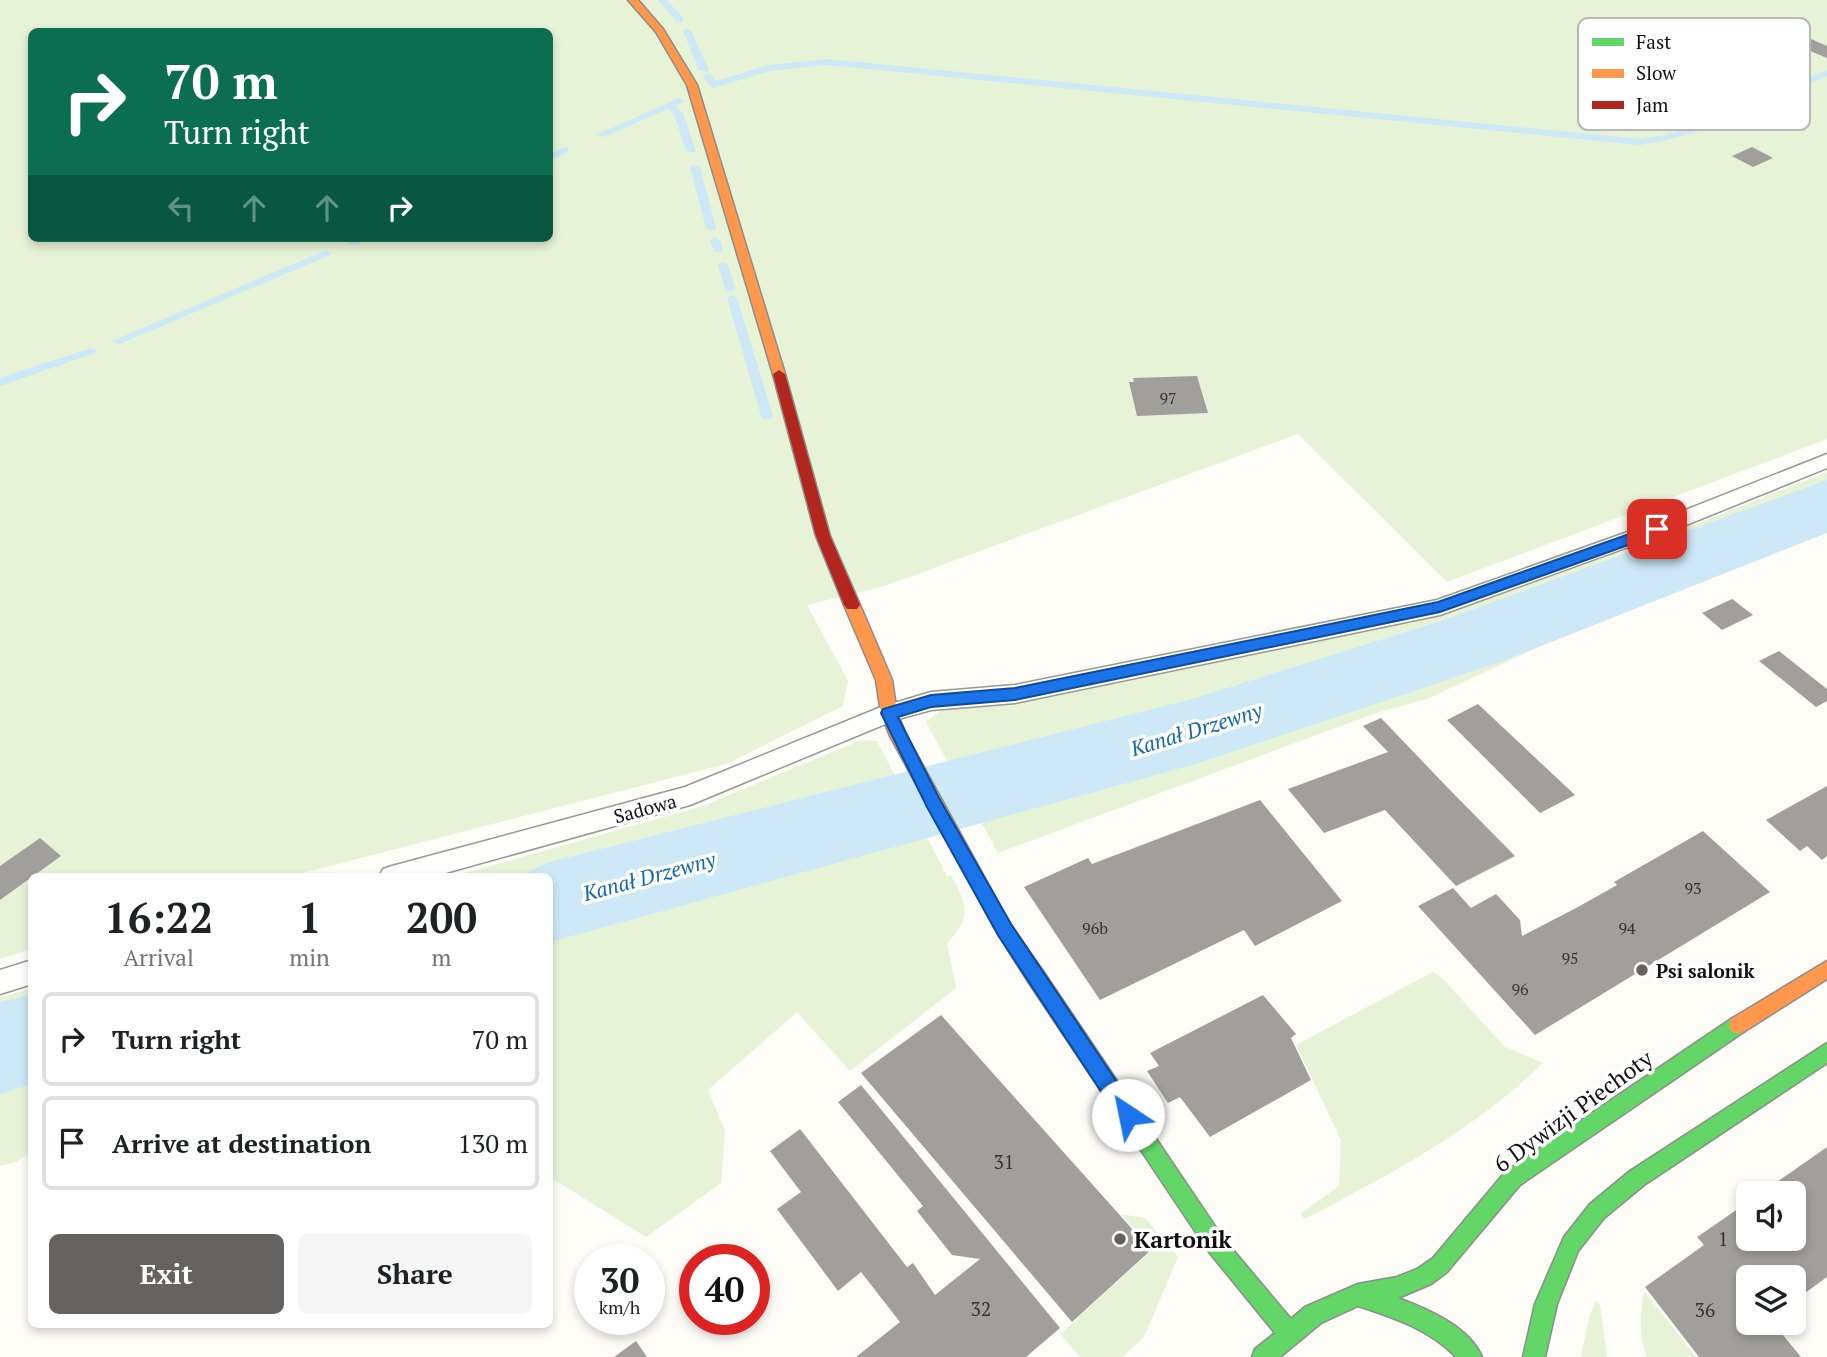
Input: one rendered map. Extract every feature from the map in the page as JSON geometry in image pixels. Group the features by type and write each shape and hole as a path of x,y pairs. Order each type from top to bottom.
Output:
{"street":[{"path":"633,0 660,31 692,85 787,399 823,536 884,680 889,713 898,736 1004,929 1203,1227 1289,1334"},
{"name":"6 Dywizji Piechoty","path":"1270,1354 1313,1315 1358,1295 1398,1288 1424,1277 1440,1265 1513,1178 1683,1060 1827,969"},
{"path":"1534,1357 1546,1304 1571,1244 1597,1211 1637,1178 1827,1052"},
{"path":"1358,1295 1414,1312 1440,1327 1471,1357"}],"lane":[{"name":"Sadowa","path":"407,873 690,795 889,713 931,701 1015,694 1440,607 1657,529 1827,461"},
{"path":"0,982 28,973"}],"green space":[{"path":"0,0 1827,0 1827,439 1447,582 1298,434 885,586 807,605 848,681 843,706 726,764 303,873 28,873 28,950 0,959"},
{"path":"1827,472 1827,532 1534,649 1427,699 1376,713 998,853 926,722 942,710 1047,697 1444,614 1666,536"},
{"path":"861,740 877,741 947,876 951,875 964,903 961,926 947,943 956,988 850,1071 797,1012 708,1090 725,1131 721,1183 646,1237 553,1179 553,873 465,873 703,806"},
{"path":"1433,972 1443,979 1504,1046 1543,1063 1516,1088 1459,1131 1400,1168 1305,1219 1300,1214 1339,1186 1341,1140 1296,1045"},
{"path":"28,989 28,1154 16,1162 0,1166 0,998"},
{"path":"1121,1214 1145,1218 1178,1257 1144,1337 1122,1357 1080,1357 1060,1334 1152,1250"},
{"path":"1644,1291 1696,1357 1647,1357 1641,1324"},
{"path":"1596,1301 1600,1305 1607,1357 1581,1357 1589,1318"}],"building":[{"path":"1810,40 1827,46 1827,58 1810,51"},
{"path":"1752,147 1773,158 1753,167 1732,156"},
{"path":"1197,376 1208,413 1137,416 1129,382 1134,382 1133,378"},
{"path":"1732,599 1753,615 1722,630 1702,613"},
{"path":"1779,651 1827,689 1827,701 1816,707 1759,661"},
{"path":"1478,704 1575,795 1540,813 1447,720"},
{"path":"1381,718 1515,856 1456,886 1385,810 1324,833 1288,789 1388,752 1363,726"},
{"path":"1827,786 1827,856 1822,860 1807,846 1800,851 1766,820"},
{"path":"1260,800 1342,901 1255,946 1244,930 1100,1000 1024,887 1088,858 1092,864"},
{"path":"1703,831 1770,892 1535,1035 1418,906 1453,888 1471,908 1496,894 1520,920 1522,936 1617,885 1614,882"},
{"path":"40,838 61,856 37,873 28,873 28,880 0,900 0,866"},
{"path":"1263,995 1296,1034 1291,1038 1311,1080 1210,1137 1180,1097 1168,1103 1147,1071 1159,1066 1150,1053"},
{"path":"941,1015 1151,1250 1072,1322 861,1073"},
{"path":"861,1085 1060,1328 1026,1357 856,1357 900,1322 861,1272 838,1291 777,1209 801,1192 770,1151 800,1129 907,1267 913,1263 935,1295 980,1259 952,1255 917,1211 923,1206 838,1102"},
{"path":"1827,1147 1827,1277 1806,1292 1806,1265 1736,1265 1736,1335 1783,1335 1801,1357 1699,1357 1645,1287 1704,1245 1697,1237 1736,1210 1736,1251 1806,1251 1806,1181 1779,1181"},
{"path":"636,1341 647,1357 614,1357"}],"waterway":[{"path":"662,0 680,20"},
{"path":"687,31 704,70"},
{"path":"707,76 714,85 769,68 827,62 1640,142 1695,130"},
{"path":"1810,81 1827,73"},
{"path":"601,135 679,101"},
{"path":"669,106 678,113 691,151"},
{"path":"553,156 565,150"},
{"path":"695,167 711,228"},
{"path":"715,240 718,250"},
{"path":"118,341 326,253"},
{"path":"723,265 730,289"},
{"path":"732,298 767,416"},
{"path":"0,382 91,351"},
{"name":"Kanał Drzewny","path":"553,901 1192,732 1472,641 1827,505"},
{"name":"Kanał Drzewny","path":"0,1048 28,1040"}],"traffic: fast":[{"path":"1036,977 1216,1245 1289,1333"},
{"path":"1263,1357 1313,1315 1358,1295 1397,1288 1424,1277 1440,1265 1513,1178 1738,1025"},
{"path":"1534,1357 1546,1304 1571,1244 1597,1211 1637,1178 1827,1052"},
{"path":"1360,1296 1391,1306 1434,1326 1471,1357"}],"traffic: slow":[{"path":"633,0 660,31 692,85 779,374"},
{"path":"852,605 884,680 889,713 898,736 1004,929 1036,977"},
{"path":"1738,1025 1827,969"}],"traffic: jam":[{"path":"779,374 823,536 852,605"}],"place":[{"name":"Psi salonik","path":"1642,970"},
{"name":"Kartonik","path":"1120,1239"}],"route":[{"path":"1128,1115 1004,929 933,802 898,736 889,713 931,701 1015,694 1440,607 1657,529"}]}
